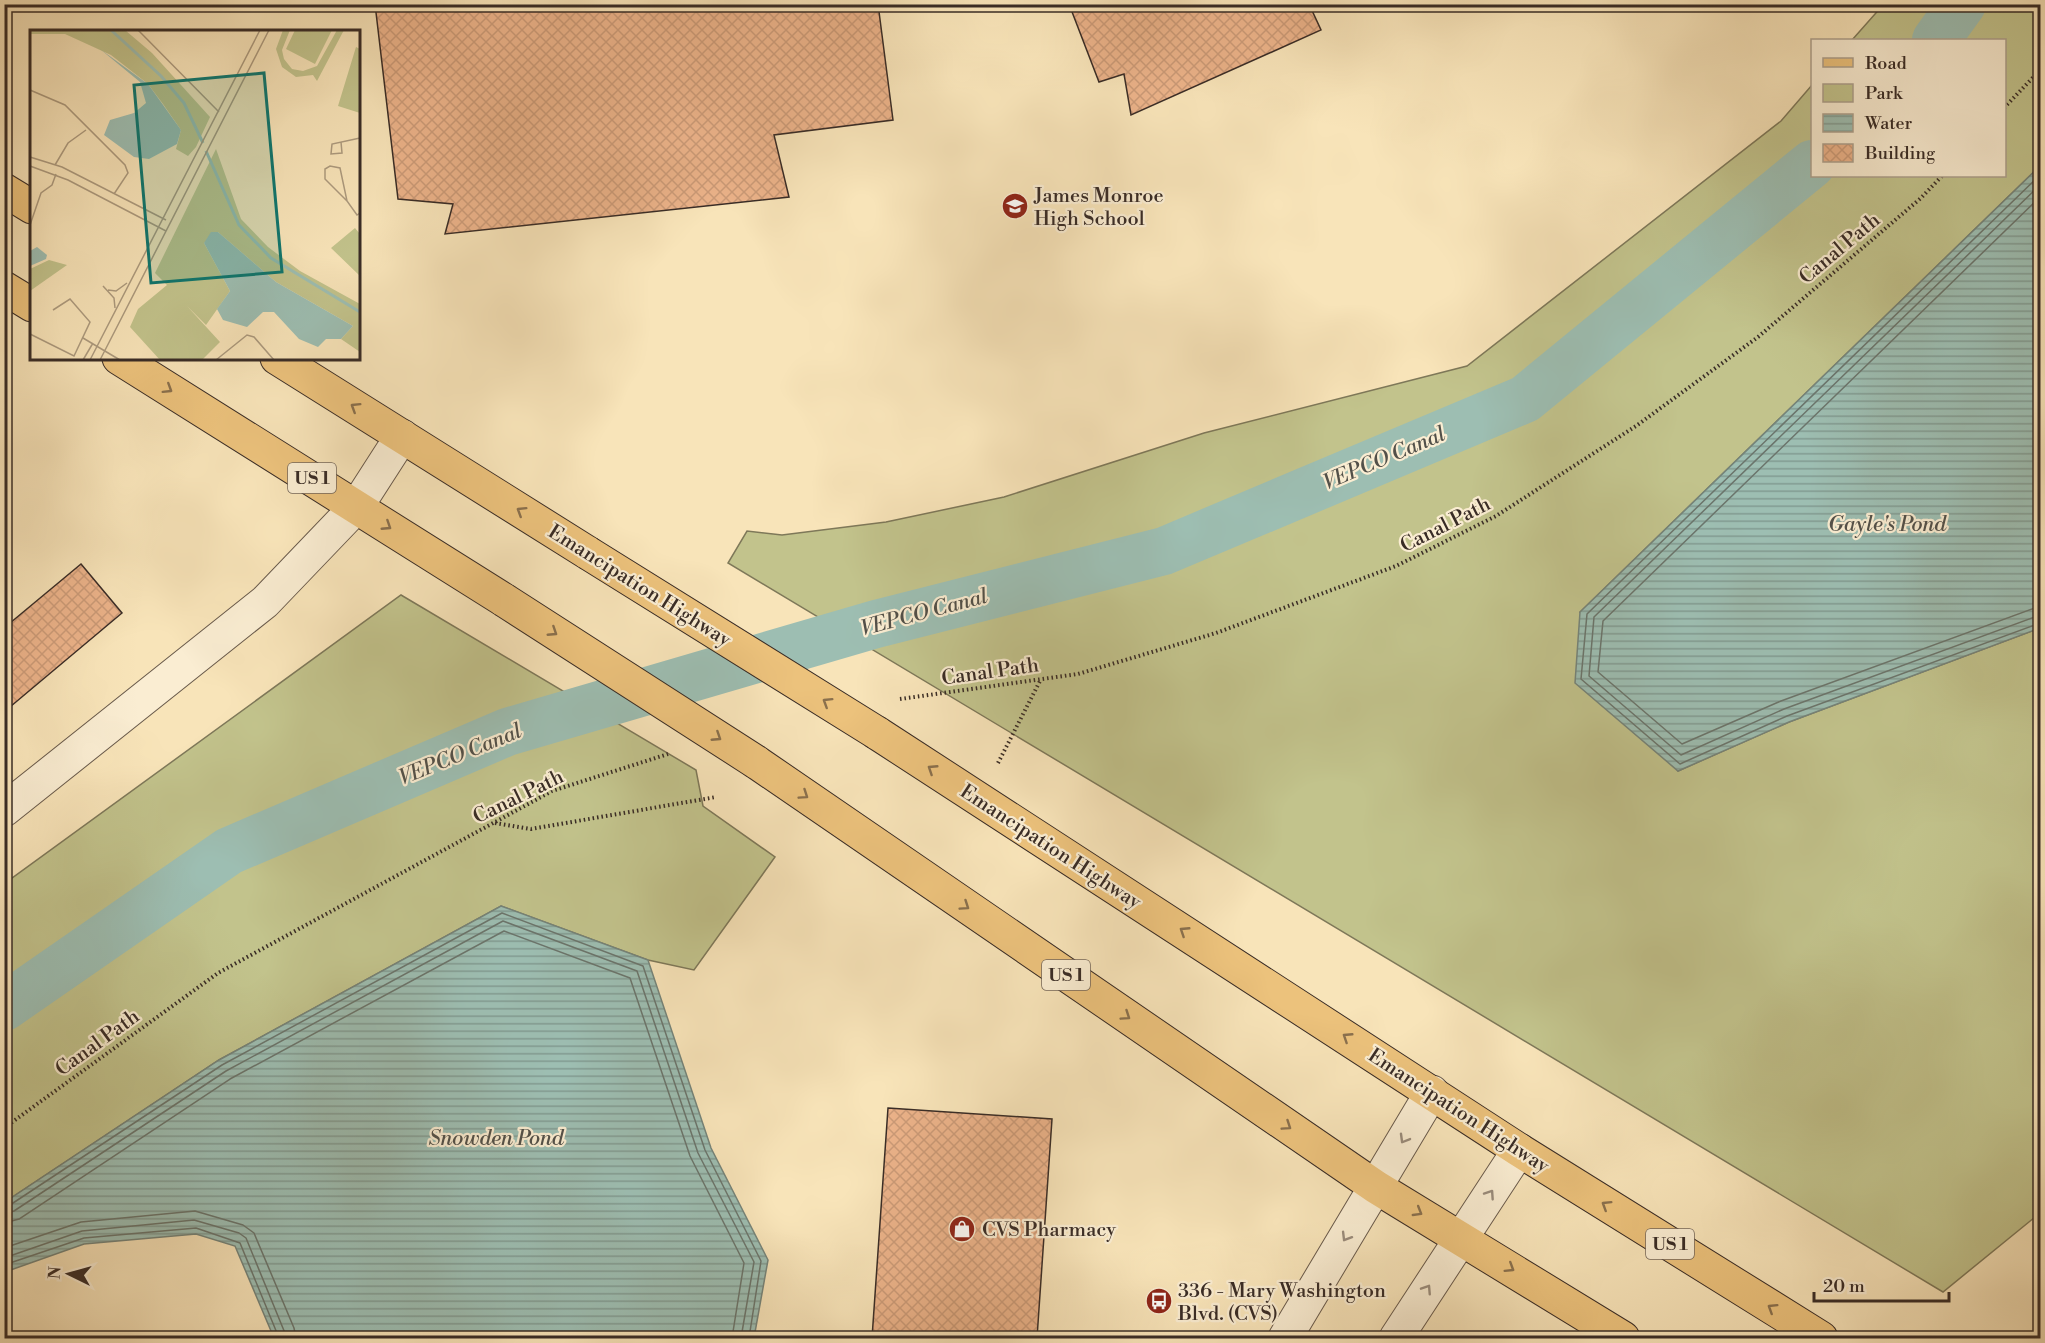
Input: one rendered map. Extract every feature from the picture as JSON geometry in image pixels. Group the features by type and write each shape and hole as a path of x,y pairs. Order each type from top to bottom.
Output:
{"main road":[{"path":"4,190 30,206"},
{"path":"4,288 30,303"},
{"name":"US 1","path":"122,360 357,506 756,762 1376,1187 1623,1338"},
{"name":"Emancipation Highway","path":"280,360 877,733 1519,1150 1821,1338"}],"street":[{"path":"4,810 266,602 357,506 402,436"},
{"path":"1285,1338 1432,1092"},
{"path":"1396,1338 1519,1150"}],"path":[{"path":"2006,106 2040,70"},
{"name":"Canal Path","path":"896,700 1078,674 1216,633 1396,566 1497,516 1636,426 1758,337 1921,198 1941,177"},
{"path":"998,763 1041,679"},
{"name":"Canal Path","path":"4,1128 218,973 552,791 675,752"},
{"path":"494,823 531,829 716,797"}],"green space":[{"path":"1883,5 2040,5 2040,166 1580,612 1678,771 1789,722 2040,628 2040,1213 1943,1292 728,563 747,531 782,535 886,522 1004,497 1204,433 1467,366 1781,121 1811,86 1811,177 2006,177 2006,39 1853,39"},
{"path":"401,595 696,770 703,806 775,857 694,970 648,960 501,906 219,1060 5,1202 4,884"}],"water":[{"name":"Gayle's Pond","path":"2040,166 2040,628 1789,722 1678,771 1575,683 1580,612"},
{"name":"Snowden Pond","path":"501,906 648,960 711,1148 768,1260 754,1338 274,1338 235,1246 196,1234 84,1244 5,1272 5,1202 219,1060"}],"building":[{"path":"375,4 878,4 893,120 774,135 789,197 445,234 453,204 398,199"},
{"path":"1069,4 1309,4 1321,30 1131,115 1124,74 1099,82"},
{"path":"81,564 122,613 4,712 4,628"},
{"name":"CVS Pharmacy","path":"888,1108 1052,1119 1037,1338 872,1338"}],"waterway":[{"name":"VEPCO Canal","path":"1937,39 1962,4"},
{"name":"VEPCO Canal","path":"4,1007 229,851 507,732 876,624 1164,551 1525,399 1811,165"}],"place":[{"name":"James Monroe High School","path":"1015,206"},
{"name":"CVS Pharmacy","path":"962,1229"},
{"name":"336 - Mary Washington Blvd. (CVS)","path":"1159,1301"}]}
